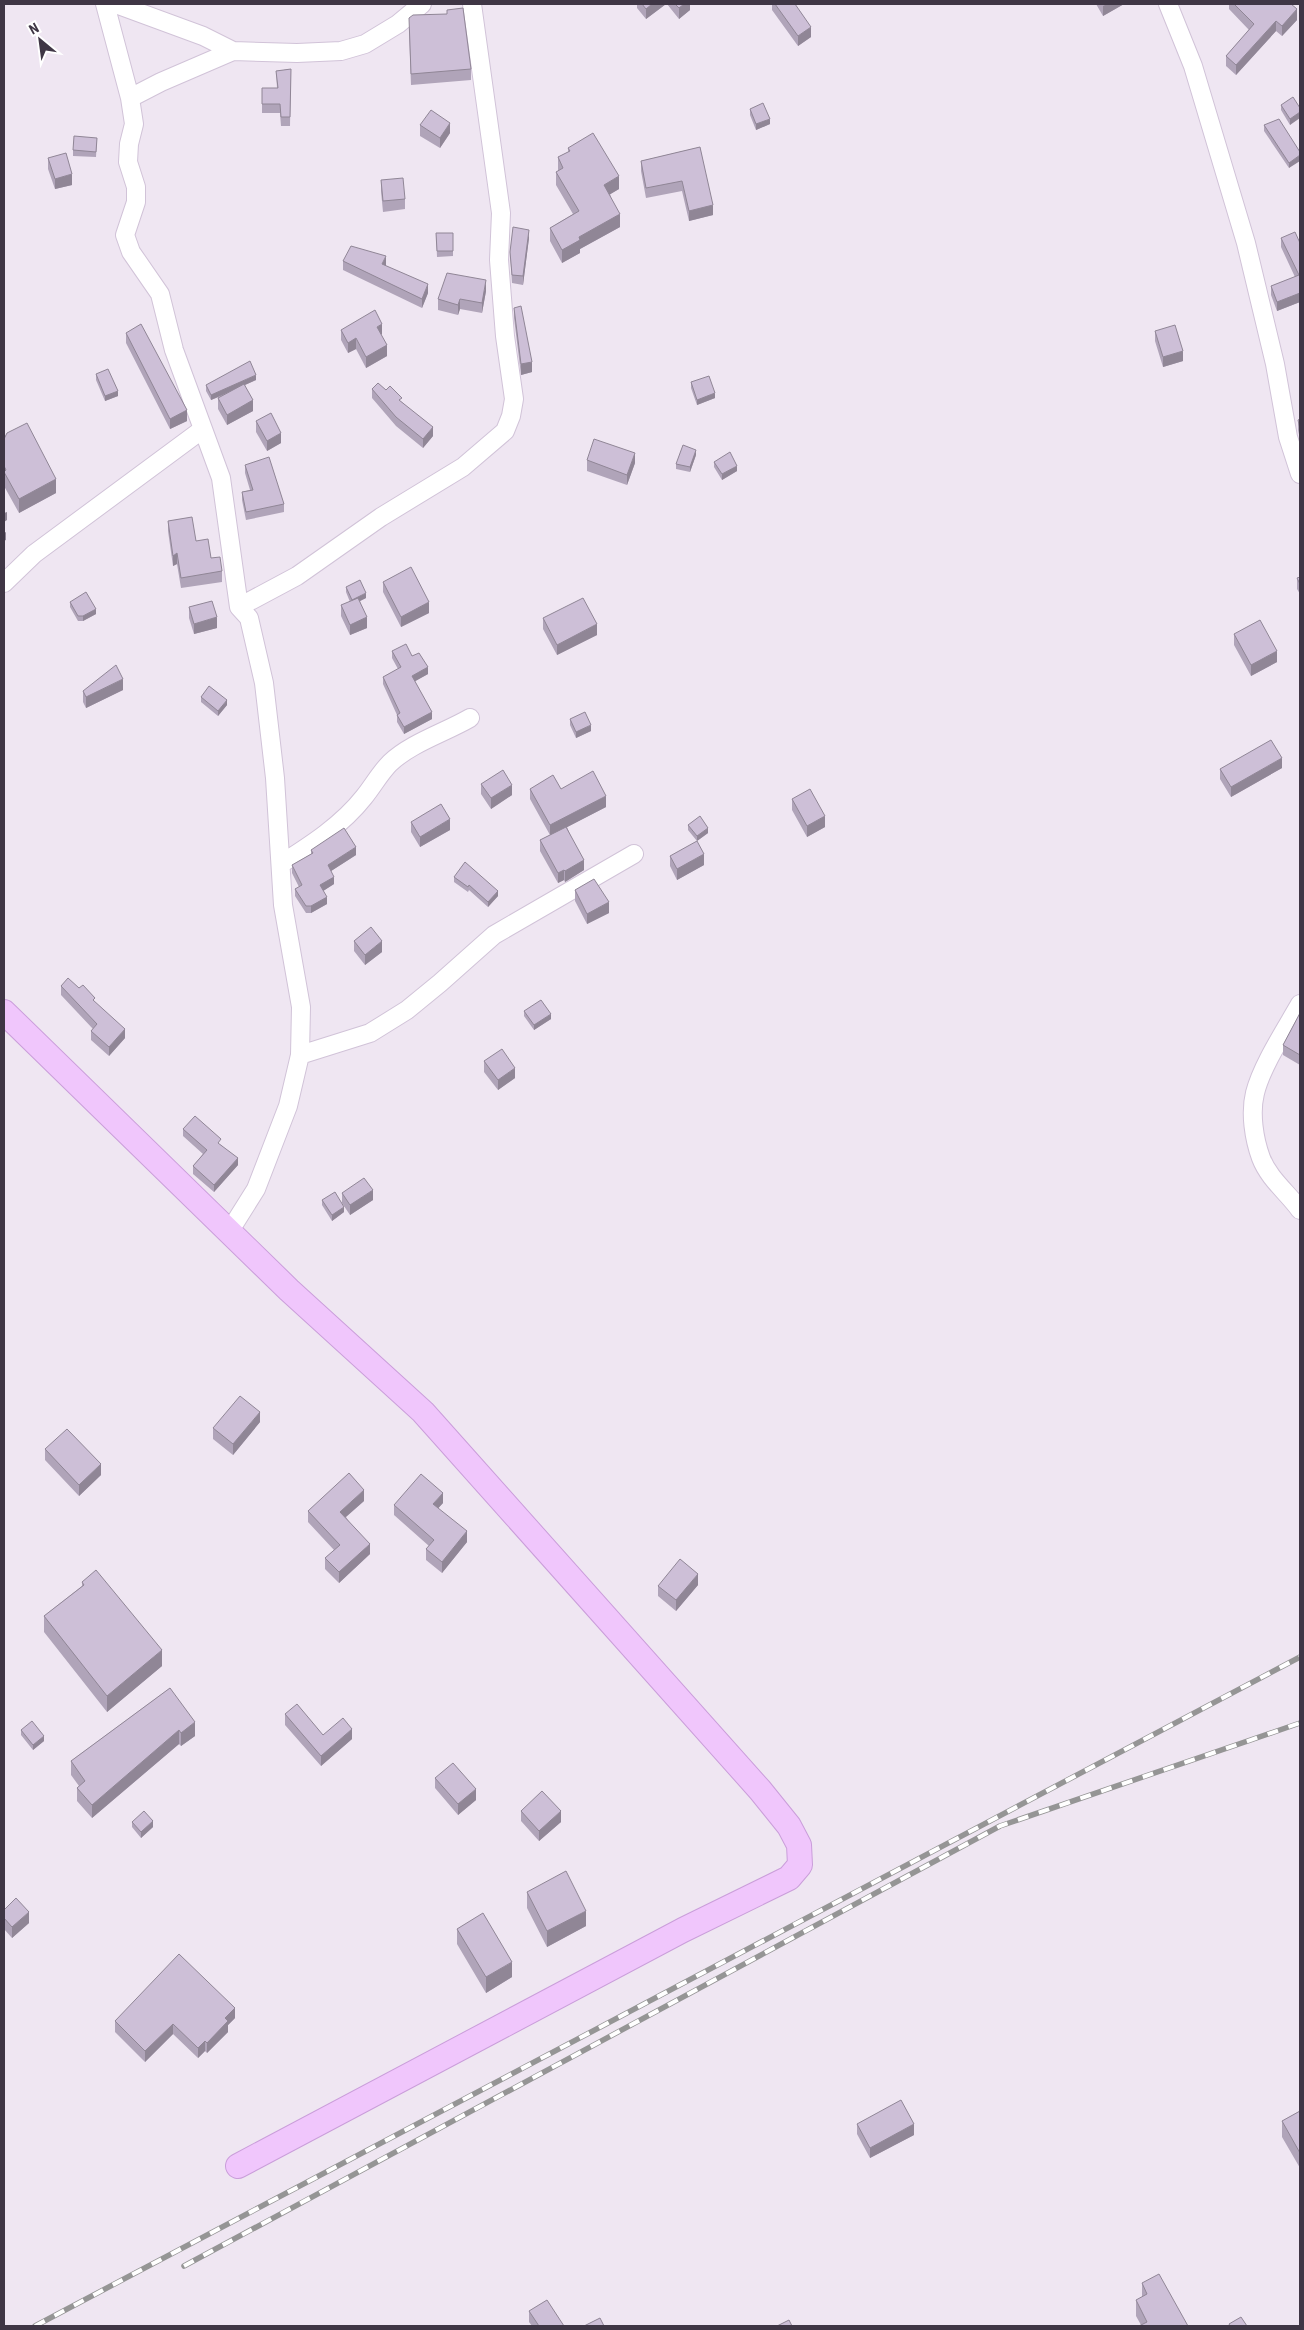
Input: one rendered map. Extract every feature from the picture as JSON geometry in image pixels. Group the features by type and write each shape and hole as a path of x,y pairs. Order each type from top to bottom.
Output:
{"street":[{"path":"105,4 130,98 134,124 129,144 128,162 136,187 136,202 125,235 131,252 160,294 174,350 221,478 240,608 249,618 264,683 275,778 284,905 301,1007 300,1055 288,1106 256,1189 229,1232"},
{"path":"116,4 203,36 233,51 297,54 341,51 365,44 382,35 422,4"},
{"path":"240,608 297,576 381,517 463,467 505,431 511,416 514,399 505,336 499,260 500,213 472,4"},
{"path":"1168,4 1193,66 1246,243 1276,364 1288,437 1300,474"},
{"path":"130,98 161,82 233,51"},
{"path":"4,583 34,554 203,429"},
{"path":"281,864 309,847 336,825 364,798 390,763 404,752 470,718"},
{"path":"300,1055 370,1033 407,1010 434,989 494,935 634,854"},
{"path":"1300,1004 1271,1056 1255,1094 1253,1125 1261,1159 1277,1184 1300,1210"},
{"path":"4,1012 289,1290 423,1412 528,1528 789,1826 799,1845 800,1866 789,1878 683,1930 238,2166"}],"building":[{"path":"642,4 652,4 646,9"},
{"path":"675,4 684,4 679,8"},
{"path":"775,4 795,4 811,27 798,36"},
{"path":"1234,4 1291,4 1297,9 1282,26 1276,21 1236,65 1226,56 1254,24"},
{"path":"463,8 471,69 411,74 409,18 413,15 447,14 447,10"},
{"path":"291,69 290,117 281,117 280,104 262,104 262,88 278,88 276,71"},
{"path":"1293,97 1300,108 1300,112 1290,119 1281,105"},
{"path":"763,103 770,119 756,124 750,109"},
{"path":"431,110 450,123 440,138 420,125"},
{"path":"1279,119 1300,152 1300,155 1289,163 1264,125"},
{"path":"593,133 619,176 604,185 620,214 579,237 580,240 562,250 550,228 579,211 556,172 563,168 558,157 570,151 568,148"},
{"path":"74,136 97,138 96,152 73,150"},
{"path":"700,147 713,205 689,211 682,181 646,188 641,161"},
{"path":"66,153 72,174 55,179 48,158"},
{"path":"403,178 405,199 383,201 381,180"},
{"path":"513,227 529,230 523,276 512,275 510,252"},
{"path":"1295,232 1300,243 1300,293 1277,302 1271,286 1299,275 1281,238"},
{"path":"436,233 453,233 453,251 437,251"},
{"path":"351,246 386,256 382,264 428,284 422,299 343,261"},
{"path":"447,273 486,280 482,303 460,299 458,305 438,299"},
{"path":"521,306 532,362 521,364 514,308"},
{"path":"375,310 382,324 377,327 387,345 366,357 356,338 348,343 341,330"},
{"path":"141,324 187,410 170,419 126,333"},
{"path":"1175,325 1183,351 1163,357 1155,331"},
{"path":"250,361 256,375 211,395 206,385"},
{"path":"108,369 118,391 105,396 96,374"},
{"path":"709,376 715,393 697,400 691,382"},
{"path":"378,383 386,390 390,386 402,398 399,400 433,427 423,439 396,417 372,389"},
{"path":"244,384 253,400 227,415 218,398"},
{"path":"271,413 281,433 267,441 256,421"},
{"path":"27,423 56,479 19,499 4,472 6,470 4,466 4,439 7,433"},
{"path":"594,439 635,453 627,475 587,460"},
{"path":"683,445 696,450 690,467 676,464"},
{"path":"730,452 737,466 722,474 714,462"},
{"path":"269,457 284,504 246,512 242,492 253,490 245,465"},
{"path":"192,517 196,541 208,539 211,558 220,557 222,571 181,578 177,553 173,556 168,521"},
{"path":"411,567 429,602 401,617 383,582"},
{"path":"360,580 366,593 352,600 346,587"},
{"path":"86,592 96,609 83,616 78,616 70,602"},
{"path":"358,598 367,617 350,625 341,605"},
{"path":"583,598 597,624 557,645 543,618"},
{"path":"212,601 217,617 194,624 189,607"},
{"path":"1260,620 1277,651 1251,665 1234,634"},
{"path":"406,644 412,656 419,653 428,667 412,676 432,712 404,727 397,715 400,713 383,677 401,667 392,651"},
{"path":"116,665 123,679 86,697 83,691"},
{"path":"209,686 227,700 218,711 201,697"},
{"path":"585,712 591,725 576,732 570,719"},
{"path":"1271,740 1282,758 1231,787 1220,769"},
{"path":"503,770 512,785 491,798 481,784"},
{"path":"593,771 606,796 550,825 530,789 553,775 561,789"},
{"path":"810,789 825,816 807,826 792,799"},
{"path":"441,804 450,819 420,837 411,822"},
{"path":"700,816 708,828 697,836 688,825"},
{"path":"566,827 584,860 558,873 540,840"},
{"path":"344,828 356,847 328,865 334,877 320,885 327,897 311,906 306,906 295,889 302,885 292,865 313,853 311,850"},
{"path":"697,841 704,854 677,869 670,856"},
{"path":"465,862 498,891 488,902 469,885 468,887 454,877"},
{"path":"594,879 609,902 587,914 575,890"},
{"path":"371,927 382,941 365,955 354,941"},
{"path":"68,978 79,988 83,985 95,998 93,1000 125,1029 109,1047 91,1031 97,1024 61,986"},
{"path":"541,1000 551,1014 534,1025 524,1011"},
{"path":"1300,1013 1300,1055 1283,1045"},
{"path":"502,1049 515,1068 498,1080 484,1061"},
{"path":"195,1116 221,1139 218,1143 238,1158 214,1185 193,1166 207,1150 183,1129"},
{"path":"364,1178 373,1190 350,1205 342,1193"},
{"path":"335,1192 344,1207 332,1215 322,1200"},
{"path":"240,1396 260,1412 233,1444 213,1428"},
{"path":"67,1429 101,1464 79,1485 45,1449"},
{"path":"349,1473 364,1490 340,1512 370,1544 339,1572 325,1558 340,1545 308,1511"},
{"path":"421,1474 443,1493 433,1504 467,1531 442,1562 426,1549 434,1540 394,1505"},
{"path":"680,1559 698,1574 676,1600 658,1586"},
{"path":"96,1570 162,1650 107,1696 44,1616 84,1585 82,1582"},
{"path":"170,1688 195,1722 181,1733 179,1730 92,1805 77,1788 85,1781 71,1761"},
{"path":"297,1704 323,1735 343,1718 352,1729 321,1756 285,1714"},
{"path":"32,1721 44,1736 33,1745 21,1730"},
{"path":"453,1763 476,1789 458,1804 435,1778"},
{"path":"542,1791 561,1811 539,1831 521,1811"},
{"path":"144,1811 153,1821 141,1832 132,1822"},
{"path":"566,1871 586,1911 547,1931 527,1892"},
{"path":"16,1898 29,1912 12,1927 4,1918 4,1910"},
{"path":"483,1913 512,1962 486,1977 457,1929"},
{"path":"179,1954 235,2008 225,2018 228,2021 207,2043 205,2041 198,2048 173,2024 145,2051 115,2021"},
{"path":"901,2100 914,2124 870,2148 857,2124"},
{"path":"1300,2111 1300,2153 1282,2121"},
{"path":"1159,2274 1188,2326 1139,2326 1147,2322 1136,2300 1147,2294 1142,2283"},
{"path":"547,2300 564,2326 539,2326 529,2311"},
{"path":"1241,2317 1247,2326 1230,2326 1229,2324"},
{"path":"600,2318 604,2326 584,2326"},
{"path":"789,2320 792,2326 777,2326"}],"railway":[{"path":"35,2326 1300,1657"},
{"path":"184,2266 1000,1826 1300,1723"}]}
